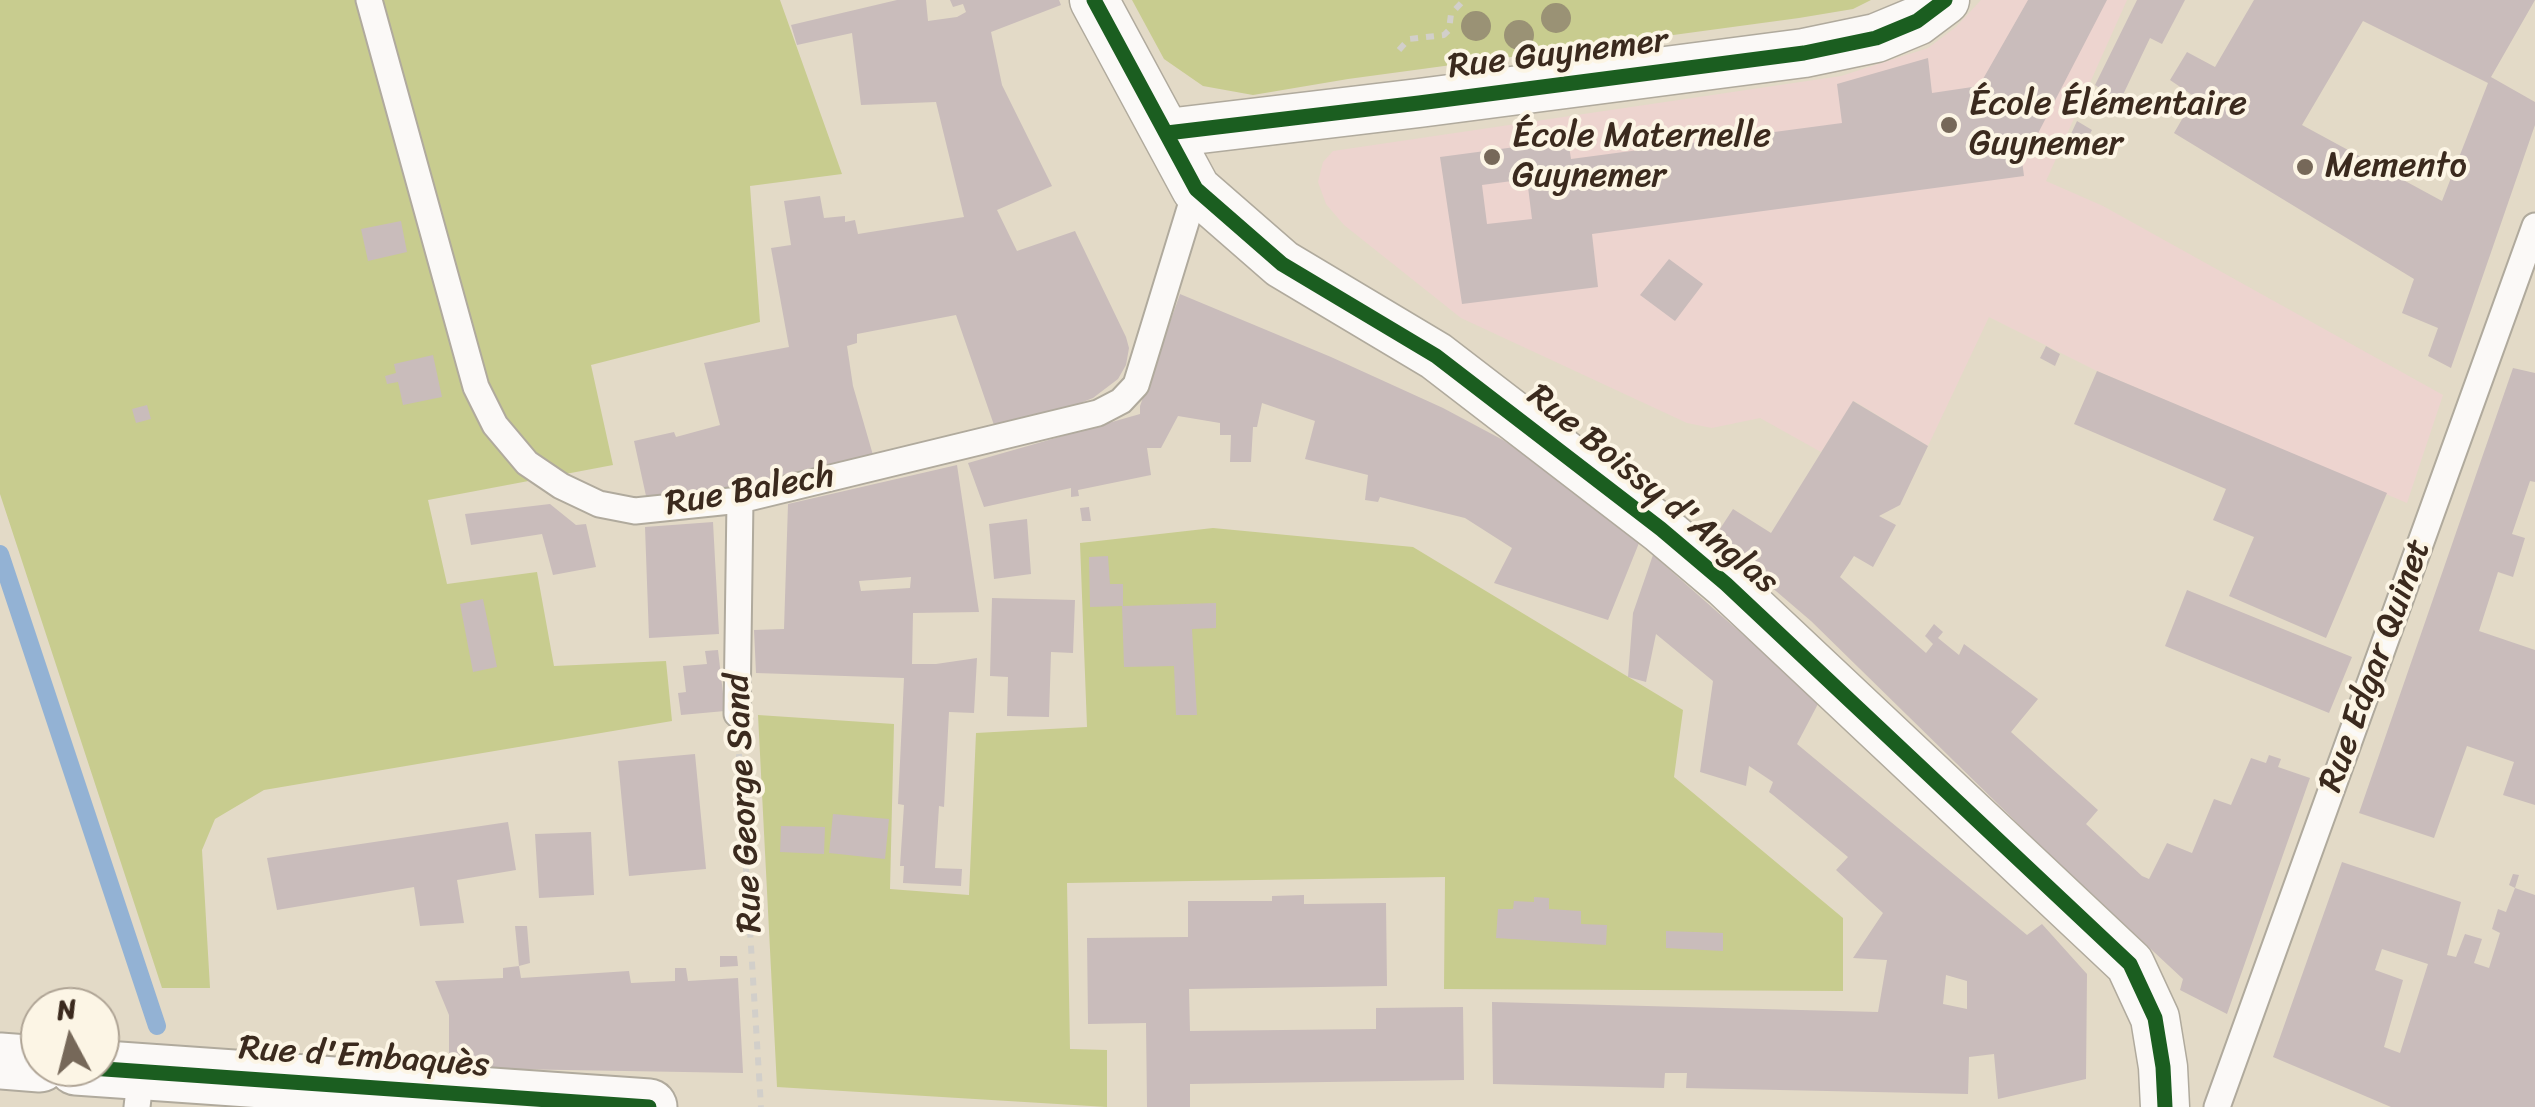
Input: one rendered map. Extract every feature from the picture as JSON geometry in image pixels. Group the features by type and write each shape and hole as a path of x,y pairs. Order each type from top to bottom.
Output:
{"street":[{"name":"Rue Boissy d'Anglas","path":"1094,0 1196,189 1282,264 1436,356 1661,529 1726,584 2130,964 2155,1018 2166,1107"},
{"name":"Rue Guynemer","path":"1166,134 1804,53 1876,38 1918,21 1945,0"},
{"name":"Rue d'Embaquès","path":"139,1089 649,1107"}],"lane":[{"name":"Rue Balech","path":"368,0 476,387 495,425 527,463 561,486 599,504 634,510 740,500 1098,413 1121,401 1136,385 1196,189"},
{"name":"Rue Edgar Quinet","path":"2217,1107 2535,226"},
{"name":"Rue George Sand","path":"737,714 740,500"}],"path":[{"path":"1393,65 1408,39 1444,35 1450,30 1451,14 1464,0"}],"shaded area":[{"path":"1981,0 2127,0 2046,181 2103,206 2443,395 2407,503 2097,371 1989,317 1928,446 1854,401 1821,452 1760,418 1712,428 1687,423 1461,318 1344,225 1326,204 1318,182 1323,162 1333,151 1841,76 1928,48 1956,27"}],"green space":[{"path":"0,0 780,0 842,174 750,186 760,322 591,365 613,465 428,500 447,584 537,572 554,666 666,661 672,721 264,790 215,819 202,850 210,988 162,988 0,494"},
{"path":"1132,0 1871,0 1853,9 1799,18 1253,95 1203,86 1164,59"},
{"path":"1213,528 1413,547 1683,710 1674,777 1843,918 1843,991 1444,989 1445,877 1067,883 1070,1049 1107,1050 1107,1107 777,1087 758,715 894,724 890,889 969,895 976,733 1087,727 1080,543"}],"building":[{"path":"897,0 926,0 928,21 966,12 963,4 953,7 950,0 1059,0 1061,5 991,32 1002,85 1052,186 997,210 1017,251 1075,231 1126,337 1126,365 1118,379 1093,398 995,428 956,315 857,334 857,343 847,346 853,386 873,455 648,505 634,441 674,432 676,437 720,425 704,363 789,347 771,248 791,245 784,201 820,196 824,218 845,216 845,222 855,220 858,234 964,217 936,102 861,105 852,33 797,45 791,25"},
{"path":"2028,0 2107,0 2033,143 2020,145 2024,176 1592,234 1598,287 1462,304 1440,157 1568,140 1571,159 1842,123 1837,84 1928,58 1932,93 1979,86","holes":["1527,179 1532,219 1487,224 1482,185"]},
{"path":"2137,0 2185,0 2162,44 2150,38 2120,101 2095,85"},
{"name":"Memento","path":"2254,0 2535,0 2491,77 2535,102 2535,125 2451,368 2428,356 2438,328 2402,313 2414,279 2174,133 2195,97 2170,80 2187,52 2215,67","holes":["2363,21 2488,83 2442,201 2302,125"]},
{"path":"2077,121 2092,130 2086,141 2071,134"},
{"path":"401,221 407,252 368,261 361,229"},
{"path":"1669,259 1703,284 1675,321 1640,295"},
{"path":"1180,294 1443,408 1503,440 1549,471 1639,543 1608,620 1494,583 1512,548 1465,518 1380,497 1378,502 1365,500 1368,475 1305,459 1315,421 1262,403 1257,427 1253,427 1251,462 1230,462 1231,435 1220,435 1220,423 1178,416 1161,448 1147,448 1151,475 1078,490 1079,496 1071,497 1071,488 984,507 968,463 1140,414"},
{"path":"2046,346 2060,354 2055,366 2040,358"},
{"path":"433,355 442,397 403,405 398,382 387,384 385,376 396,373 394,364"},
{"path":"2513,368 2535,373 2535,482 2530,481 2512,534 2525,538 2513,577 2498,572 2479,631 2535,650 2535,805 2503,795 2514,762 2467,746 2434,838 2359,813"},
{"path":"2097,371 2387,493 2326,638 2229,596 2254,537 2213,520 2226,489 2074,424"},
{"path":"1853,401 1928,446 1900,505 1879,516 1896,525 1873,567 1854,556 1840,577 1926,653 1933,644 1925,636 1934,624 1943,632 1938,638 1959,655 1964,644 2038,699 2011,732 2098,810 2086,824 2142,876 2149,879 2167,843 2192,853 2214,799 2231,805 2251,758 2266,763 2269,755 2281,759 2278,767 2310,778 2227,1014 2180,990 2183,979 1811,621 1714,538 1733,509 1771,533"},
{"path":"147,405 151,419 136,423 132,409"},
{"path":"957,465 979,612 913,613 912,664 977,658 974,713 949,712 944,807 939,806 935,868 962,869 961,886 903,883 904,866 900,866 904,805 898,804 904,678 756,673 754,630 784,629 788,504","holes":["911,577 910,588 861,591 859,581"]},
{"path":"550,504 576,525 586,524 596,567 553,575 542,534 471,545 465,514"},
{"path":"1089,507 1091,521 1082,521 1080,508"},
{"path":"1027,519 1031,574 994,579 989,524"},
{"path":"713,522 719,634 649,638 645,527"},
{"path":"1653,555 1819,702 1797,744 2027,935 2042,924 2087,974 2086,1079 1998,1099 1994,1054 1969,1057 1968,1094 1686,1088 1687,1073 1665,1073 1664,1088 1493,1084 1492,1002 1878,1012 1887,960 1853,958 1883,913 1836,870 1848,857 1769,792 1773,782 1749,766 1746,786 1700,772 1713,681 1656,634 1646,682 1628,677 1633,613","holes":["1946,975 1967,981 1967,1009 1943,1004"]},
{"path":"1108,556 1110,584 1123,584 1123,606 1216,603 1216,628 1192,629 1197,715 1176,715 1174,666 1124,667 1122,606 1090,607 1089,557"},
{"path":"2187,590 2352,657 2329,713 2165,646"},
{"path":"992,598 1075,600 1073,653 1051,652 1049,717 1007,716 1008,677 990,676"},
{"path":"483,599 497,667 473,672 460,604"},
{"path":"718,650 725,711 681,715 678,693 686,692 683,666 707,664 705,651"},
{"path":"695,754 706,869 629,876 618,761"},
{"path":"833,814 889,819 885,859 829,853"},
{"path":"508,822 516,870 457,880 464,923 420,926 414,887 277,910 267,858"},
{"path":"781,826 825,827 824,854 780,852"},
{"path":"591,832 594,895 539,898 535,834"},
{"path":"2342,862 2461,902 2447,955 2456,957 2465,934 2482,939 2474,963 2489,968 2500,933 2492,929 2498,909 2506,912 2515,888 2535,895 2535,1107 2391,1107 2273,1057","holes":["2382,949 2428,964 2400,1053 2384,1047 2403,980 2375,970"]},
{"path":"2513,874 2519,875 2515,888 2509,885"},
{"path":"1304,895 1304,904 1386,903 1387,986 1189,989 1190,1031 1376,1029 1376,1008 1463,1007 1464,1080 1190,1084 1190,1107 1147,1107 1146,1023 1088,1024 1087,938 1188,937 1188,901 1272,901 1272,896"},
{"path":"1534,897 1549,898 1549,909 1581,911 1581,924 1607,925 1606,945 1496,938 1498,909 1513,909 1514,901 1534,902"},
{"path":"515,926 527,926 530,963 519,966"},
{"path":"1666,931 1723,933 1723,951 1666,948"},
{"path":"720,956 737,956 738,966 720,967"},
{"path":"519,966 521,978 629,971 631,983 675,981 675,968 686,968 688,981 738,978 743,1073 449,1068 449,1015 435,981 503,978 503,968"}],"waterway":[{"path":"0,554 157,1026"}],"cycle path":[{"path":"1094,0 1196,189 1282,264 1436,356 1661,529 1726,584 2130,964 2155,1018 2165,1107"},
{"path":"1167,133 1804,53 1876,38 1917,21 1945,0"},
{"path":"120,1070 649,1107"}],"place":[{"name":"École Élémentaire Guynemer","path":"1949,125"},
{"name":"École Maternelle Guynemer","path":"1492,157"},
{"name":"Memento","path":"2305,167"}]}
